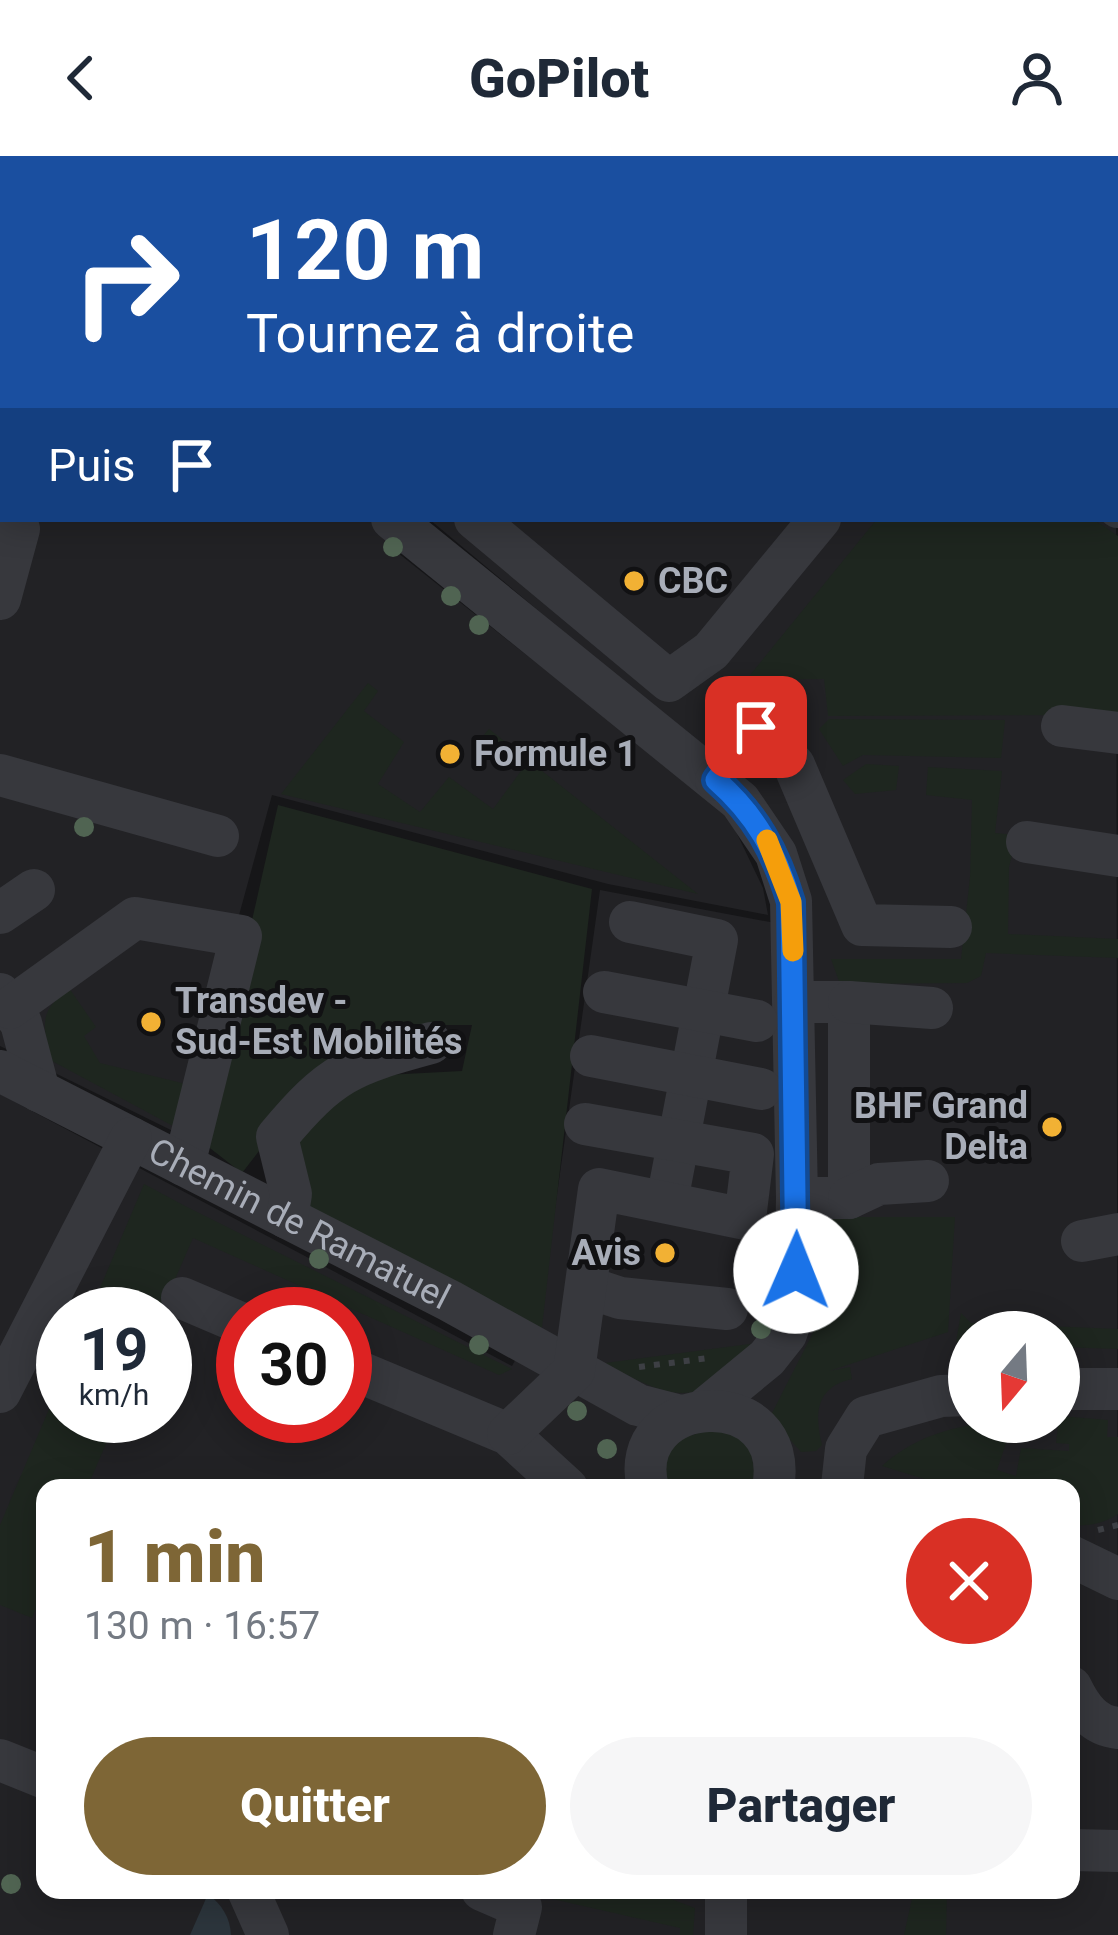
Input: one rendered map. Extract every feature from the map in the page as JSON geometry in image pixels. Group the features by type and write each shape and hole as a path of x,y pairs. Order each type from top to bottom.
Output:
{"street":[{"path":"396,522 740,801 776,854 791,902 776,1011 797,1198 795,1307 786,1334 767,1358 661,1432 648,1454 647,1479"},
{"path":"480,522 669,681 711,651 818,522"},
{"path":"0,599 20,529"},
{"path":"1061,726 1118,733"},
{"path":"716,780 756,727 794,765 862,925 951,927"},
{"path":"0,775 218,836"},
{"path":"1027,842 1118,856"},
{"path":"39,1091 21,1022 5,1001 135,918 241,936 184,1165"},
{"path":"630,922 717,940 667,1201"},
{"path":"604,992 704,1011 776,1011 849,1002 932,1008"},
{"path":"849,1002 849,1198"},
{"path":"287,1218 291,1194 277,1137 312,1095 358,1063 430,1043"},
{"path":"591,1057 761,1089"},
{"name":"Chemin de Ramatuel","path":"0,1072 450,1301 638,1405 731,1412 752,1423 785,1456 830,1479"},
{"path":"585,1124 753,1154 745,1219 599,1189 587,1287 584,1377 644,1479"},
{"path":"0,1392 131,1138"},
{"path":"797,1198 849,1198 879,1184 928,1181"},
{"path":"587,1287 620,1298 727,1309"},
{"path":"767,1358 759,1387 764,1437 775,1465 773,1479"},
{"path":"372,1377 508,1433 557,1479"},
{"path":"508,1433 584,1377"},
{"path":"1080,1389 1118,1390"},
{"path":"845,1479 846,1449 866,1417 948,1396"},
{"path":"1080,1705 1103,1726 1118,1728"},
{"path":"0,1760 36,1774"},
{"path":"1080,1850 1118,1851"},
{"path":"255,1899 268,1935"},
{"path":"502,1899 520,1907 514,1935"}],"path":[{"path":"584,1377 708,1358 767,1358"}],"shaded area":[{"path":"0,522 403,522 388,545 728,815 763,888 768,915 608,884 272,795 179,1134 0,1046"},
{"path":"433,522 1116,522 1118,1935 0,1935 0,1094 363,1287 216,1287 216,1443 372,1443 372,1292 512,1366 540,1315 600,890 807,929 712,756"},
{"path":"875,522 1097,522 1118,536 1118,715 828,716 824,679 746,680"},
{"path":"368,683 378,691 364,711 404,742 378,784 420,812 449,777 493,809 521,771 482,737 489,729 698,894 281,794"},
{"path":"829,719 1005,720 1001,758 863,755 843,766 819,729"},
{"path":"866,764 899,766 896,790 855,794 843,780"},
{"path":"928,767 1002,771 995,833 1017,835 1009,867 1008,934 1118,939 1118,958 986,953 981,976 967,983 840,984 831,959 961,959 972,800 926,795"},
{"path":"278,805 592,889 541,1336 299,1204 283,1138 323,1097 386,1075 462,1071 472,1025 402,1025 318,1075 242,1173 202,1142"},
{"path":"69,988 96,1027 84,1036 100,1063 190,1085 173,1126 52,1061 45,1021 52,1005"},
{"path":"144,1184 347,1287 302,1287 193,1238 172,1287 100,1287"},
{"path":"826,1217 955,1217 948,1332 829,1371 850,1367 852,1379 831,1388 820,1403 822,1445 816,1451 801,1452 770,1417 822,1315"},
{"path":"372,1299 512,1369 499,1375 372,1318"},
{"path":"1080,1327 1118,1329 1118,1349 1080,1348"},
{"path":"757,1343 711,1383 685,1393 649,1385 605,1363"},
{"path":"1080,1418 1108,1420 1107,1437 1118,1437 1118,1514 1096,1524 1080,1525 1080,1479 925,1479 882,1466 911,1445 948,1431 948,1443 1006,1443 997,1470 1016,1476 1021,1448 1069,1451 1069,1444 1056,1443 1080,1443"},
{"path":"721,1427 750,1445 756,1479 663,1479 662,1465 677,1439"},
{"path":"36,1440 106,1443 91,1479 36,1479 36,1609 32,1618 0,1605 0,1525"},
{"path":"206,1899 213,1899 224,1912 231,1935 190,1935"},
{"path":"553,1899 671,1899 695,1908 693,1935 680,1935 680,1928"},
{"path":"912,1899 947,1899 946,1935 904,1935"}],"slow traffic":[{"path":"767,840 791,902 793,951"}],"place":[{"name":"CBC","path":"634,581"},
{"name":"Formule 1","path":"450,754"},
{"name":"Transdev - Sud-Est Mobilités","path":"151,1022"},
{"name":"BHF Grand Delta","path":"1052,1127"},
{"name":"Avis","path":"665,1253"}],"route":[{"path":"756,727 716,780 760,827 776,854 791,902 796,1271"}]}
